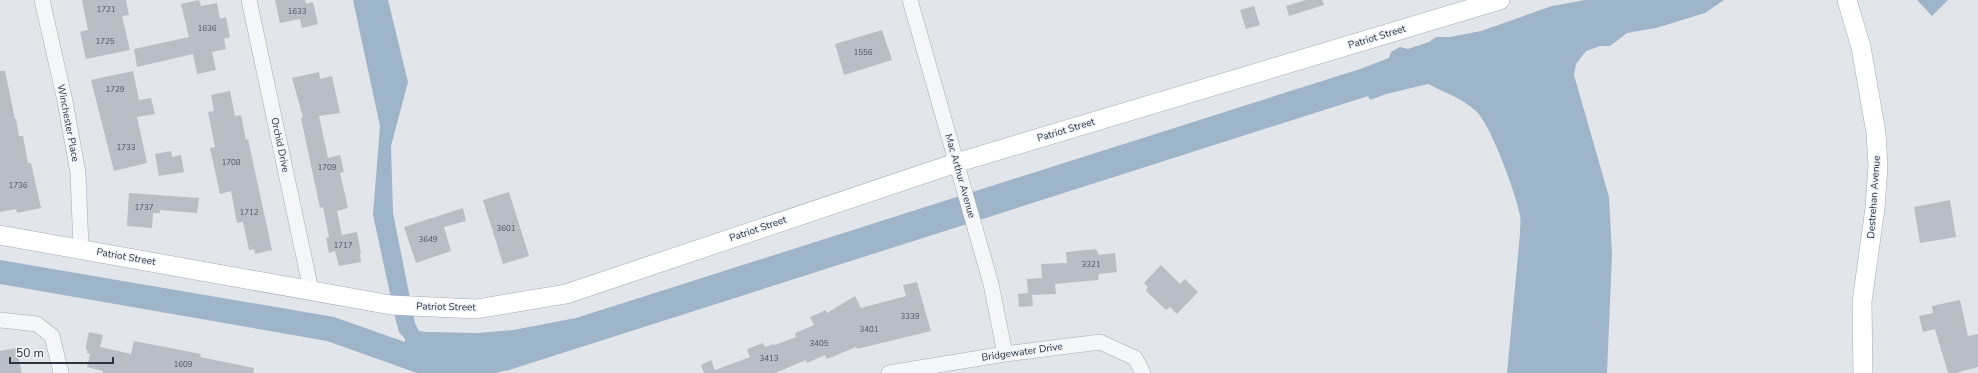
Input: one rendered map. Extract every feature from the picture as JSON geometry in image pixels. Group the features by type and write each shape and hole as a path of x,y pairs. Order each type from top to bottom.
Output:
{"main road":[{"name":"Patriot Street","path":"0,235 81,248 391,305 476,309 566,294 956,163 1500,0"},
{"name":"Destrehan Avenue","path":"1847,0 1862,46 1876,133 1878,166 1875,208 1862,302 1863,373"}],"street":[{"name":"Winchester Place","path":"42,0 65,101 78,173 81,248"},
{"name":"Orchid Drive","path":"249,0 311,290"},
{"name":"Mac Arthur Avenue","path":"910,0 991,284 1004,354"},
{"path":"0,320 37,324 52,336 60,373"},
{"name":"Bridgewater Drive","path":"889,373 1004,354 1100,342 1135,358 1143,373"}],"water":[{"path":"353,0 388,0 408,82 391,146 393,213 415,323 419,331 478,333 513,330 576,318 1360,69 1389,58 1391,52 1400,47 1408,49 1429,42 1436,37 1450,37 1481,31 1552,6 1585,0 1724,0 1705,13 1656,28 1627,33 1610,46 1600,46 1586,51 1576,64 1574,75 1609,197 1612,254 1607,373 1507,373 1520,234 1518,205 1502,160 1489,130 1482,119 1476,111 1465,103 1428,84 1386,94 1370,100 1368,96 509,370 495,373 417,373 327,341 0,284 0,260 334,317 405,342 405,339 399,332 396,321 373,215 380,126"},
{"path":"1917,0 1948,0 1932,16"}],"building":[{"path":"82,0 126,0 129,15 122,16 130,50 86,59 80,32 88,30"},
{"path":"199,0 201,6 217,3 220,19 226,17 230,37 224,39 226,49 212,52 216,70 197,74 193,54 137,67 134,49 189,37 181,4"},
{"path":"275,0 305,0 306,4 313,2 318,24 302,28 300,19 280,23"},
{"path":"1306,0 1322,0 1324,5 1289,16 1286,6"},
{"path":"1254,6 1260,25 1246,29 1240,10"},
{"path":"882,30 892,60 844,75 835,44"},
{"path":"0,71 5,71 19,136 23,136 28,163 31,163 41,208 17,213 16,209 0,212"},
{"path":"133,71 139,100 151,98 155,114 137,117 147,163 114,171 91,80"},
{"path":"319,72 320,79 332,76 340,113 319,116 328,158 340,155 344,172 340,173 348,208 337,211 342,235 357,232 361,253 361,262 339,266 335,251 329,253 326,238 329,237 323,207 320,208 301,118 303,117 292,78"},
{"path":"230,91 235,116 241,115 246,140 248,139 272,250 255,254 254,249 249,250 243,222 237,223 231,191 220,194 210,148 215,147 208,112 214,111 211,95"},
{"path":"171,151 172,157 181,155 184,172 159,176 155,154"},
{"path":"509,192 529,256 503,264 483,200"},
{"path":"129,193 199,198 197,213 160,210 160,213 153,213 152,228 127,226"},
{"path":"1950,200 1956,237 1920,243 1914,207"},
{"path":"463,208 466,221 444,227 451,251 416,263 404,227"},
{"path":"1096,249 1099,255 1115,253 1117,272 1099,274 1098,280 1055,284 1056,294 1032,295 1033,306 1019,307 1018,294 1028,293 1027,279 1042,278 1041,264 1067,263 1066,252"},
{"path":"1161,265 1180,284 1185,279 1198,292 1177,314 1170,307 1166,310 1146,291 1148,287 1144,283"},
{"path":"917,282 931,331 857,349 856,347 827,359 825,355 807,363 806,360 775,373 704,373 701,365 711,360 715,370 750,357 747,349 763,343 765,347 775,345 796,337 795,333 814,325 810,317 826,310 827,313 855,296 861,308 906,296 903,285"},
{"path":"1960,300 1968,336 1978,334 1978,367 1956,373 1948,373 1935,329 1923,332 1919,316 1933,313 1932,306"},
{"path":"89,332 103,335 100,347 131,354 134,341 201,354 200,357 254,368 253,373 102,373 103,371 87,367 90,354 87,353 88,350 86,350 86,345"},
{"path":"16,348 22,373 0,373 0,351"}]}
